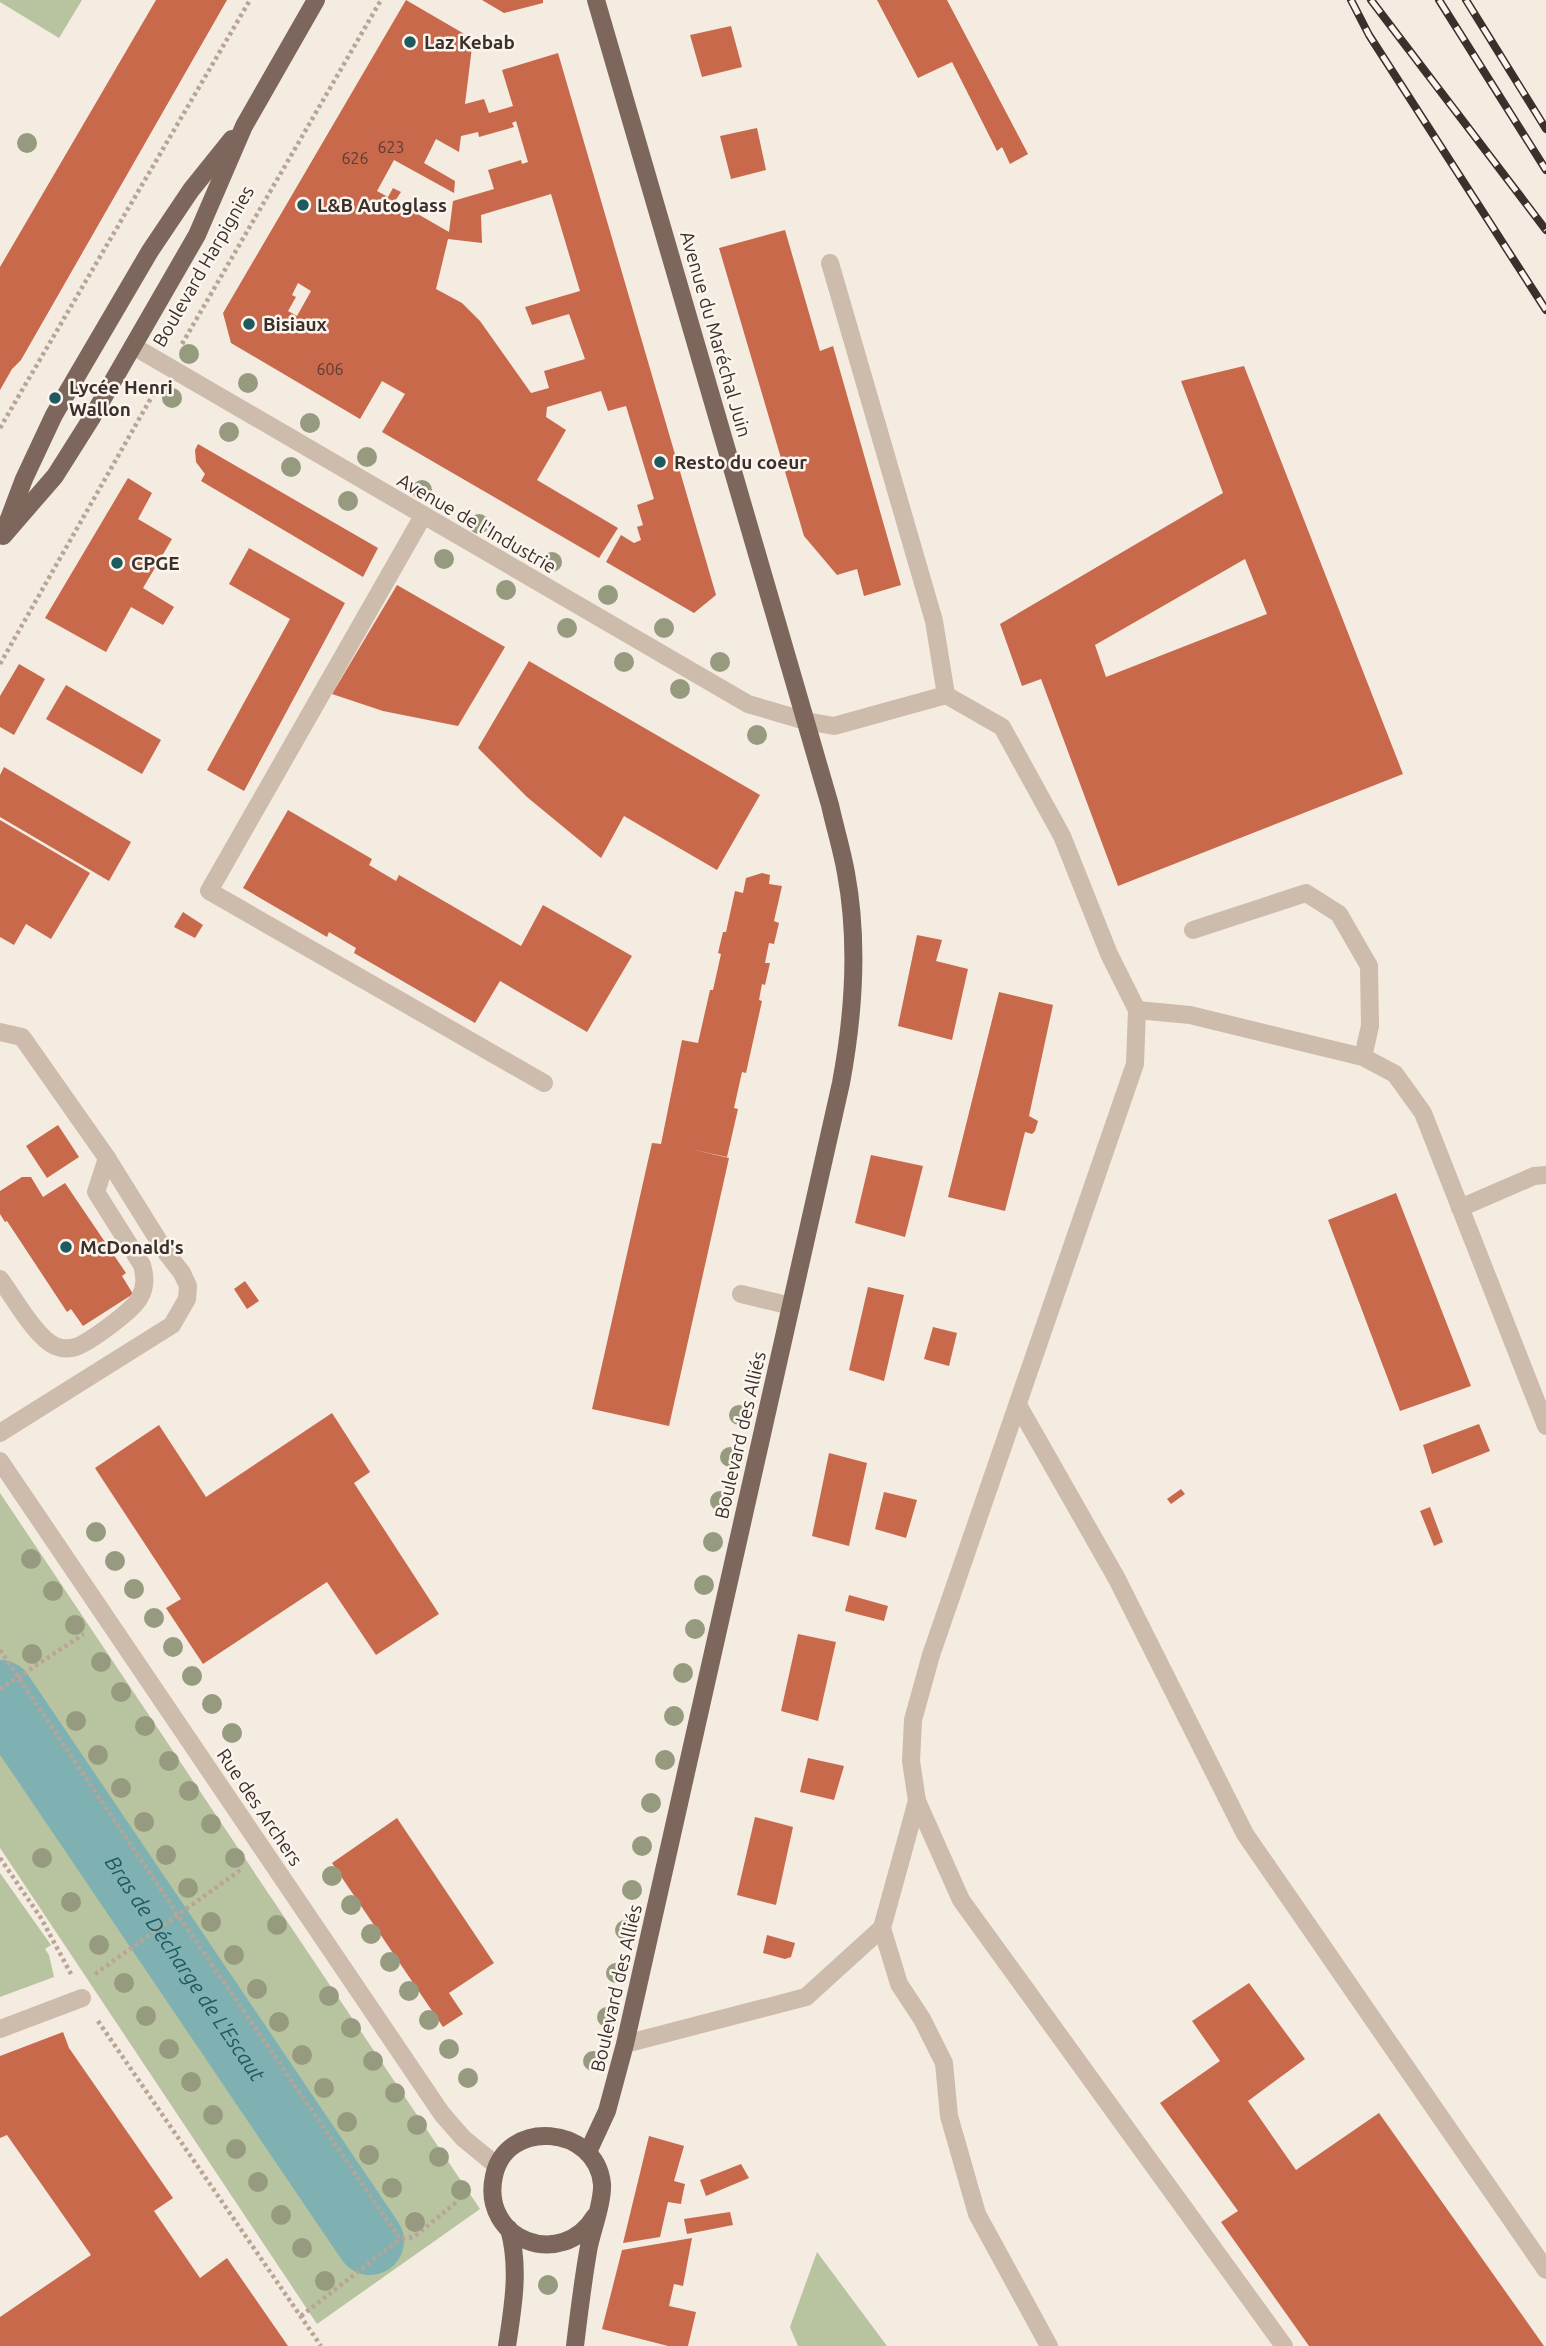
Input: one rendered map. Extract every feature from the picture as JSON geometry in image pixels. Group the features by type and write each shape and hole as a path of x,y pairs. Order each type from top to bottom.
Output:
{"main road":[{"name":"Boulevard Harpignies","path":"1,538 65,461 133,346 197,235 244,126 316,0"},
{"name":"Avenue du Maréchal Juin","path":"596,0 806,721"},
{"name":"Boulevard Harpignies","path":"1,538 24,479 54,415 150,251 191,190 244,126"},
{"name":"Boulevard des Alliés","path":"588,2152 607,2111 625,2044 841,1083 853,999 853,931 846,873 806,721"},
{"path":"575,2346 586,2262 601,2200 602,2183 597,2167 588,2152 568,2138 543,2135 520,2142 507,2152 497,2165 493,2199 498,2216 509,2230 530,2242 556,2244 579,2235 595,2216"},
{"path":"507,2346 514,2301 515,2268 515,2254 509,2230"}],"street":[{"path":"830,263 934,621 946,695 1002,727 1062,836 1109,954 1137,1010 1138,1046 1129,1086 931,1655 913,1720 911,1762 917,1801 961,1900 1284,2346"},
{"name":"Avenue de l'Industrie","path":"133,346 736,698 806,721 834,726 946,695"},
{"path":"423,516 209,891 544,1083"},
{"path":"1194,930 1306,893 1339,914 1369,966 1370,1026 1363,1057"},
{"path":"1137,1010 1190,1015 1363,1057 1395,1074 1423,1112 1546,1426"},
{"path":"0,1032 22,1037 107,1158 188,1286 187,1298 172,1325 0,1433"},
{"path":"0,1279 44,1340 66,1349 77,1346 130,1311 144,1288 145,1276 142,1265 96,1192 107,1158"},
{"path":"1460,1208 1534,1176 1546,1175"},
{"path":"741,1294 791,1306"},
{"path":"1018,1405 1117,1579 1245,1833 1546,2270"},
{"name":"Rue des Archers","path":"0,1461 442,2114 463,2138 497,2165"},
{"path":"917,1801 882,1928 899,1984 922,2019 944,2063 949,2116 977,2214 1049,2346"},
{"path":"625,2044 806,1997 882,1928"},
{"path":"0,2029 82,1998"}],"path":[{"path":"0,428 250,0"},
{"name":"Boulevard Harpignies","path":"0,664 381,0"},
{"path":"0,1689 107,1619"},
{"path":"0,1650 176,1917 400,2239"},
{"path":"82,1998 94,1974 265,1852"},
{"path":"0,1858 47,1928 82,1998 321,2346"},
{"path":"301,2316 400,2239 414,2237 459,2200"}],"green space":[{"path":"0,0 82,0 59,38"},
{"path":"0,1493 480,2209 317,2324 0,1848"},
{"path":"0,1873 51,1945 45,1949 54,1977 0,1997"},
{"path":"817,2252 887,2346 798,2346 790,2327"}],"building":[{"path":"156,0 227,0 21,360 12,369 0,390 0,267"},
{"path":"406,0 473,39 465,104 484,99 489,113 513,106 502,70 558,53 716,595 694,613 606,562 621,535 634,543 641,540 637,527 643,525 637,505 654,499 626,406 608,411 601,391 547,407 546,417 566,430 537,480 618,528 599,558 382,432 405,394 382,381 360,419 231,343 223,313","holes":["516,121 528,162 522,164 521,160 488,170 494,189 453,201 449,232 395,201 401,192 393,188 388,197 377,191 394,160 454,193 455,181 424,163 436,139 459,152 461,136 478,132 479,137 514,127 512,123","551,194 580,291 525,307 532,325 569,314 585,359 544,371 549,388 531,393 480,321 462,303 436,289 448,239 482,243 481,215","298,283 311,291 297,316 288,311 296,297 292,295"]},
{"path":"482,0 543,0 543,3 504,13"},
{"path":"877,0 947,0 1028,154 1010,164 1002,147 997,151 952,62 918,78"},
{"path":"731,26 742,67 702,77 690,35"},
{"path":"757,128 766,170 731,179 720,136"},
{"path":"785,230 820,351 833,346 901,585 864,596 857,569 837,575 804,536 719,248"},
{"path":"1244,366 1403,774 1118,886 1041,679 1022,686 1000,624 1223,493 1181,381","holes":["1245,559 1267,614 1106,677 1095,645"]},
{"path":"198,444 378,548 363,577 201,481 205,474 196,462 195,450"},
{"name":"CPGE","path":"128,478 152,493 138,519 172,539 143,588 174,607 163,625 131,607 106,652 45,618"},
{"path":"249,548 345,603 244,791 207,770 290,619 229,584"},
{"path":"397,585 505,647 458,726 383,711 332,694"},
{"path":"529,661 760,795 717,870 624,816 601,858 527,797 478,748"},
{"path":"19,664 45,679 14,735 0,727 0,696"},
{"path":"66,685 161,740 142,774 46,719"},
{"path":"4,767 131,842 109,881 0,817 0,775"},
{"path":"288,810 372,859 369,865 396,881 399,875 521,946 543,905 632,956 587,1032 500,981 475,1023 354,953 356,948 329,932 327,937 243,888"},
{"path":"0,820 90,873 51,939 26,924 14,945 0,937"},
{"path":"762,873 770,875 769,884 782,886 774,921 779,923 774,944 769,943 765,963 770,963 765,985 762,984 759,1000 762,1001 746,1073 742,1072 734,1108 738,1109 727,1157 690,1149 729,1158 669,1426 592,1409 652,1143 661,1144 682,1040 698,1043 735,891 743,893 746,878"},
{"path":"183,912 203,925 195,938 174,927"},
{"path":"917,935 942,940 936,961 968,969 952,1040 898,1026"},
{"path":"999,992 1053,1005 1029,1116 1038,1121 1032,1134 1025,1132 1005,1211 948,1197"},
{"path":"58,1125 79,1157 47,1178 26,1146"},
{"path":"871,1155 923,1166 905,1237 855,1223"},
{"name":"McDonald's","path":"22,1177 31,1177 43,1197 65,1183 126,1273 122,1276 133,1294 83,1326 71,1309 67,1312 0,1214 0,1191"},
{"path":"1396,1193 1471,1386 1400,1411 1328,1220"},
{"path":"245,1281 259,1301 247,1309 234,1289"},
{"path":"868,1287 904,1295 884,1381 849,1370"},
{"path":"933,1327 957,1333 949,1366 924,1359"},
{"path":"332,1413 370,1472 354,1483 439,1614 376,1655 327,1582 203,1664 166,1608 181,1599 95,1468 159,1425 206,1497"},
{"path":"1479,1424 1490,1451 1432,1474 1423,1445"},
{"path":"829,1453 867,1463 849,1546 812,1536"},
{"path":"1181,1489 1185,1494 1171,1504 1167,1499"},
{"path":"884,1492 917,1500 906,1538 875,1529"},
{"path":"1430,1507 1443,1542 1434,1546 1420,1511"},
{"path":"849,1595 888,1606 884,1621 845,1611"},
{"path":"798,1634 836,1642 818,1721 781,1711"},
{"path":"808,1758 844,1766 834,1800 800,1792"},
{"path":"755,1817 793,1827 776,1905 737,1895"},
{"path":"397,1818 494,1963 449,1993 463,2014 443,2027 332,1863"},
{"path":"767,1935 795,1943 791,1957 785,1959 763,1953"},
{"path":"1249,1983 1305,2059 1248,2101 1296,2170 1379,2113 1544,2346 1309,2346 1221,2222 1238,2211 1160,2103 1220,2061 1192,2021"},
{"path":"63,2032 69,2048 173,2198 154,2211 200,2278 227,2258 288,2346 0,2346 0,2317 91,2255 7,2135 0,2138 0,2056"},
{"path":"649,2136 684,2146 674,2181 685,2184 681,2204 668,2202 660,2237 623,2243"},
{"path":"741,2164 749,2178 706,2196 700,2180"},
{"path":"730,2212 733,2225 687,2234 684,2219"},
{"path":"692,2238 683,2286 674,2284 669,2306 696,2312 688,2346 668,2346 602,2329 622,2250"}],"waterway":[{"name":"Bras de Décharge de L'Escaut","path":"0,1694 370,2241"}],"railway":[{"path":"1351,0 1369,35 1546,310"},
{"path":"1371,0 1546,230"},
{"path":"1439,0 1546,170"},
{"path":"1466,0 1546,129"}],"place":[{"name":"Laz Kebab","path":"410,42"},
{"name":"L&B Autoglass","path":"303,205"},
{"name":"Bisiaux","path":"249,324"},
{"name":"Lycée Henri Wallon","path":"55,398"},
{"name":"Resto du coeur","path":"660,462"},
{"name":"CPGE","path":"117,563"},
{"name":"McDonald's","path":"66,1247"}]}
